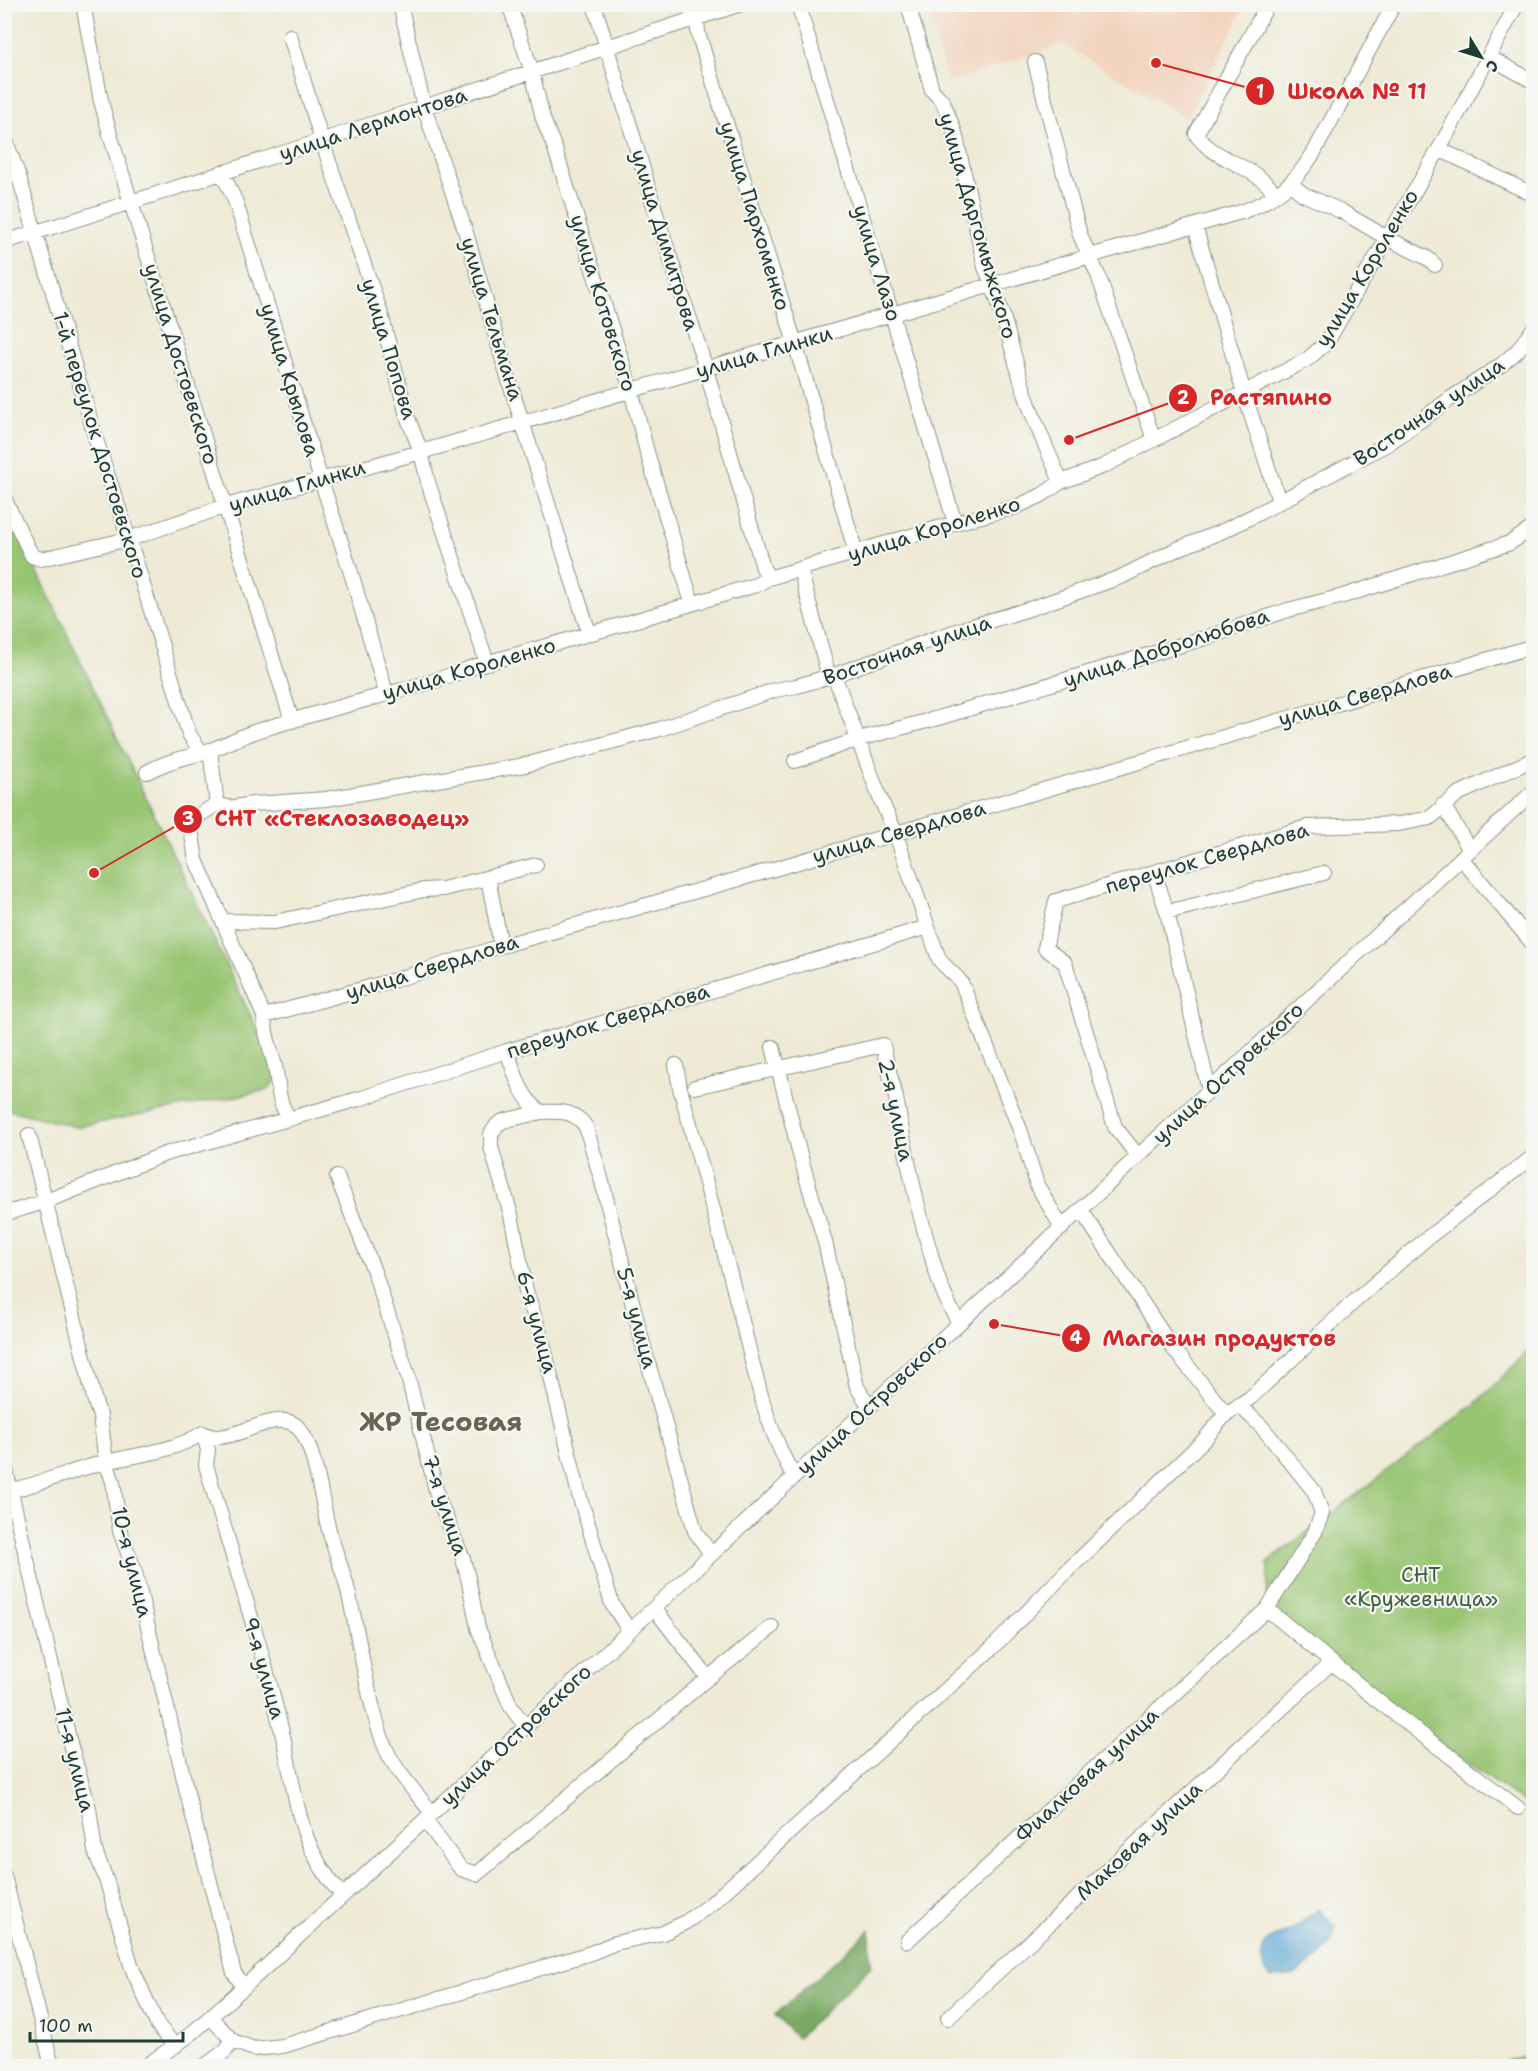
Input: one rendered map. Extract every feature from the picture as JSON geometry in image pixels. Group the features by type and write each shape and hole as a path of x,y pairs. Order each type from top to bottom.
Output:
{"street":[{"name":"улица Достоевского","path":"83,4 101,101 130,202 292,721"},
{"name":"улица Тельмана","path":"400,4 424,106 466,233 506,371 589,633"},
{"name":"улица Котовского","path":"509,4 532,72 543,119 555,149 631,390 692,603"},
{"name":"улица Димитрова","path":"594,4 658,220 706,369 763,568 769,578"},
{"name":"улица Лермонтова","path":"4,243 741,4"},
{"name":"улица Лазо","path":"798,4 955,523"},
{"name":"улица Даргомыжского","path":"908,4 932,90 943,102 955,133 985,267 993,285 1024,388 1061,482"},
{"path":"1268,4 1196,134 1207,146 1266,182 1276,195"},
{"name":"улица Глинки","path":"4,498 32,556 41,559 129,539 226,506 421,452 1244,211 1276,195 1301,174 1394,4"},
{"name":"улица Короленко","path":"147,772 164,762 205,751 257,731 421,685 487,663 756,585 769,578 1016,507 1042,495 1061,482 1104,466 1308,359 1327,342 1439,149 1517,4"},
{"name":"улица Пархоменко","path":"696,18 698,33 795,343 856,553"},
{"name":"улица Попова","path":"290,36 322,141 381,314 407,416 421,452 428,482 487,663"},
{"path":"1490,57 1533,82"},
{"path":"1035,62 1080,235 1098,275 1154,440"},
{"name":"1-й переулок Достоевского","path":"4,136 189,734 205,751 217,804"},
{"path":"1439,149 1533,195"},
{"name":"улица Крылова","path":"222,172 236,203 386,693"},
{"path":"1291,184 1303,194 1341,211 1436,265"},
{"path":"1195,226 1244,393 1279,501"},
{"name":"Восточная улица","path":"217,804 231,808 326,798 525,765 660,729 766,693 832,676 1121,577 1175,550 1245,520 1366,457 1501,365 1517,351 1533,328"},
{"name":"улица Добролюбова","path":"795,761 859,739 1096,671 1509,543 1533,527"},
{"path":"800,569 832,676 895,832 939,959 944,966 955,973 967,994 1021,1132 1037,1185 1062,1228"},
{"name":"улица Свердлова","path":"264,1016 395,980 501,946 764,872 1533,646"},
{"name":"переулок Свердлова","path":"1138,1155 1115,1127 1065,963 1045,948 1056,901 1307,826 1399,824 1430,818 1458,794 1533,759"},
{"name":"улица Островского","path":"146,2067 175,2046 244,1987 870,1407 1138,1155 1533,791"},
{"path":"217,804 194,821 192,829 196,860 264,1016 265,1035 275,1066 282,1109 290,1119"},
{"path":"1443,805 1465,854 1533,945"},
{"path":"223,921 275,922 488,879 536,865"},
{"path":"1154,872 1167,912 1209,1090"},
{"path":"1167,912 1324,873"},
{"path":"488,879 501,946"},
{"name":"переулок Свердлова","path":"4,1214 44,1202 165,1154 362,1098 507,1051 928,927"},
{"name":"2-я улица","path":"695,1087 883,1045 917,1206 940,1285 948,1306 959,1322"},
{"path":"773,1047 825,1242 857,1387 870,1407"},
{"path":"507,1051 522,1092 533,1107 541,1112"},
{"path":"676,1065 759,1394 776,1442 794,1477"},
{"name":"5-я улица","path":"541,1112 569,1113 582,1121 586,1127 695,1531 711,1554"},
{"name":"6-я улица","path":"541,1112 503,1121 497,1125 491,1134 491,1147 511,1215 526,1291 542,1340 578,1491 612,1604 629,1630"},
{"name":"10-я улица","path":"29,1135 44,1202 100,1416 106,1462 113,1482 120,1531 135,1572 190,1805 234,1973 244,1987"},
{"path":"210,2017 233,2041 254,2049 283,2046 591,1953 615,1943 663,1933 686,1923 712,1903 993,1647 1067,1571 1203,1440 1226,1414 1250,1398 1426,1239 1533,1156"},
{"name":"7-я улица","path":"337,1177 375,1274 404,1362 438,1498 463,1558 477,1628 511,1707 526,1726"},
{"path":"1081,1210 1169,1343 1226,1414"},
{"name":"Фиалковая улица","path":"907,1941 1267,1609 1315,1532 1322,1513 1314,1491 1262,1427 1239,1405"},
{"path":"8,1491 106,1462 170,1449 203,1433 214,1437 225,1437 280,1421 292,1423 298,1427 313,1456 328,1527 348,1590 361,1654 384,1744 394,1764 461,1869 477,1874 708,1678 772,1627"},
{"name":"9-я улица","path":"203,1433 208,1450 206,1465 270,1685 306,1840 316,1861 342,1895"},
{"name":"11-я улица","path":"4,1462 8,1491 71,1747 89,1808 95,1851 107,1882 132,1968 157,2024 175,2046"},
{"path":"654,1608 708,1678"},
{"path":"1267,1609 1331,1663 1518,1808"},
{"name":"Маковая улица","path":"948,2018 1331,1663"},
{"path":"4,1876 52,2067"},
{"path":"205,2067 224,2052 233,2041"}],"shaded area":[{"path":"926,4 1246,5 1187,118 1062,44 948,83"}],"green space":[{"path":"4,502 279,1075 268,1090 76,1127 5,1109"},
{"name":"СНТ «Кружевница»","path":"1533,1347 1533,1796 1525,1804 1403,1717 1267,1609 1268,1562 1475,1404"},
{"path":"870,1930 871,1966 797,2038 775,2015"},
{"path":"1533,2053 1533,2066 1490,2066"}],"water":[{"path":"1319,1909 1335,1927 1332,1943 1318,1958 1295,1975 1271,1978 1262,1961 1262,1952 1266,1942 1289,1932"}],"place":[{"name":"Школа № 11","path":"1156,63"},
{"name":"Растяпино","path":"1069,440"},
{"name":"СНТ «Стеклозаводец»","path":"94,873"},
{"name":"Магазин продуктов","path":"994,1324"}],"district":[{"name":"ЖР Тесовая","path":"441,1422"}]}
